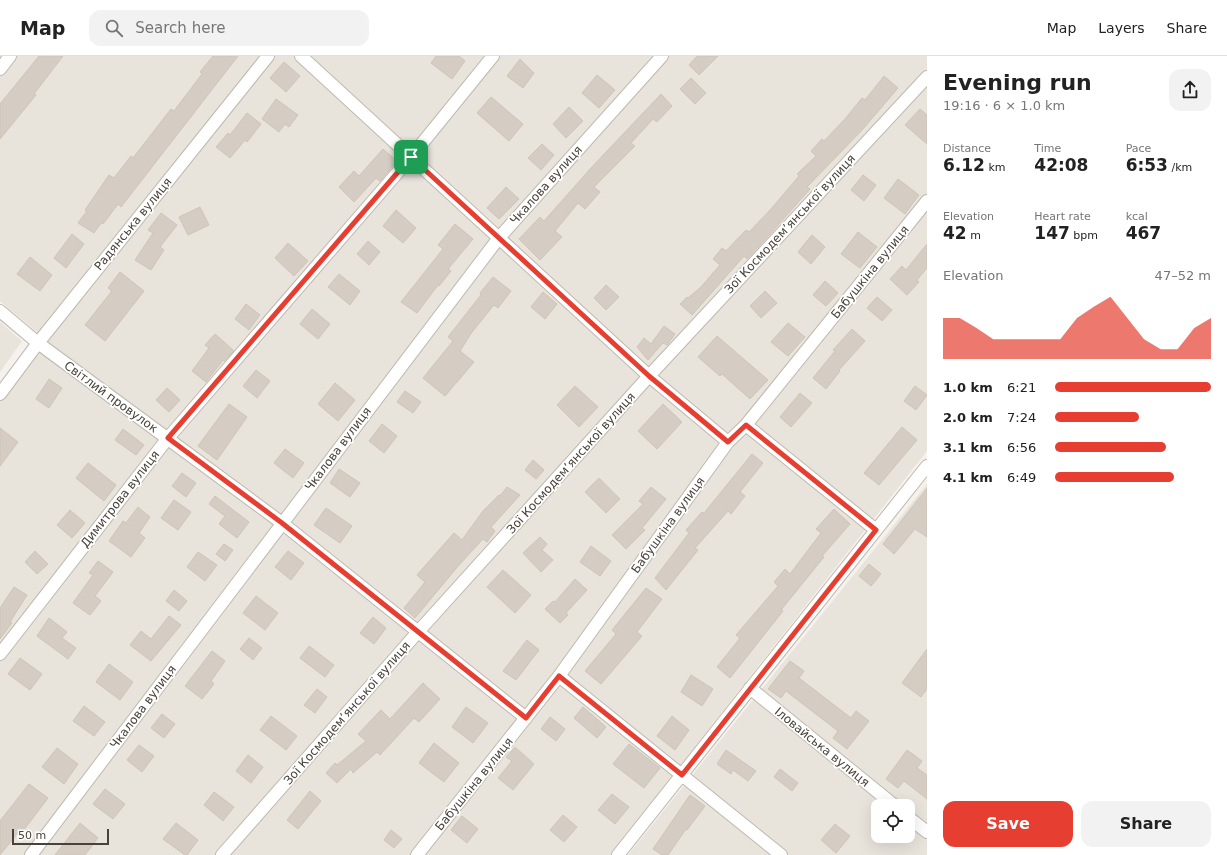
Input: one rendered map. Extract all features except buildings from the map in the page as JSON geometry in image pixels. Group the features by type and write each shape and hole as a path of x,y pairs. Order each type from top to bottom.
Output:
{"street":[{"path":"0,69 10,56"},
{"name":"Радянська вулиця","path":"0,394 38,343 268,56"},
{"path":"301,56 498,239 649,376 728,442"},
{"name":"Димитрова вулиця","path":"0,654 168,438 411,157 493,56"},
{"name":"Чкалова вулиця","path":"31,855 498,239 662,56"},
{"name":"Зої Космодем’янської вулиця","path":"222,855 417,633 649,376 927,77"},
{"name":"Бабушкіна вулиця","path":"417,855 559,676 728,442 746,425 927,202"},
{"name":"Світлий провулок","path":"0,311 38,343 282,523 417,633 526,718"},
{"path":"746,425 876,530"},
{"path":"618,855 927,466"},
{"path":"559,676 781,855"},
{"name":"Іловайська вулиця","path":"750,688 885,799"},
{"path":"915,823 927,832"}],"shaded area":[{"path":"0,56 927,56 927,451 610,855 0,855 0,402 45,339 0,301"},
{"path":"0,322 22,341 0,372"},
{"path":"927,484 927,855 628,855"}],"route":[{"path":"411,157 498,239 649,376 728,442 746,425 876,530 682,775 559,676 526,718 417,633 282,523 168,438 411,157"}]}
